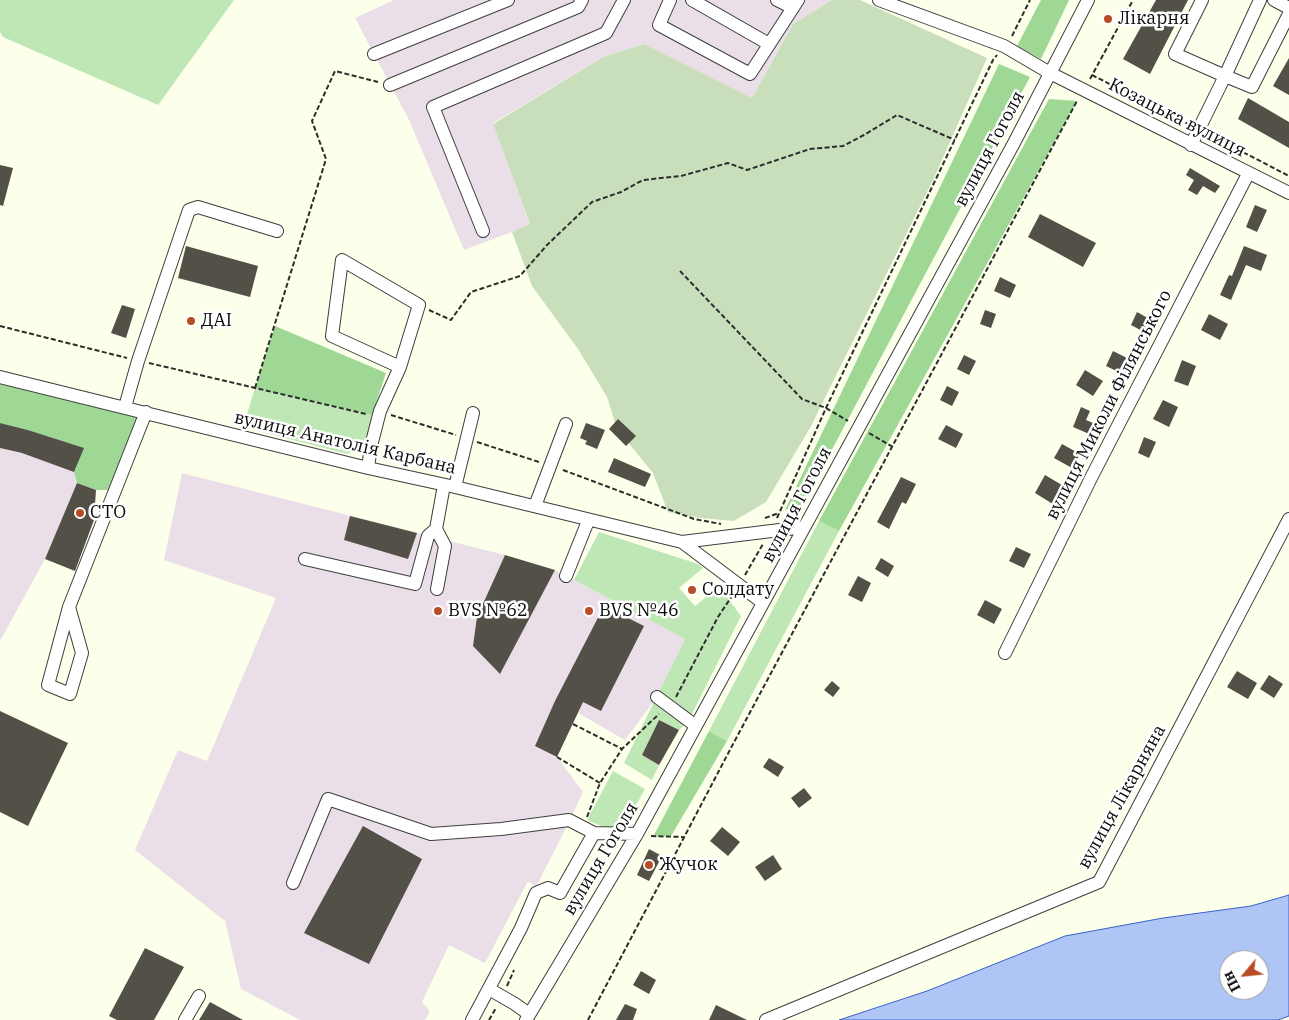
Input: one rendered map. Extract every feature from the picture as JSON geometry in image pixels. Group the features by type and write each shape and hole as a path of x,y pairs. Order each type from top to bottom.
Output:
{"street":[{"path":"374,54 508,0"},
{"path":"390,85 578,7 582,0"},
{"path":"483,231 434,108 606,33 624,0"},
{"path":"670,0 659,25 750,74 796,4 777,0"},
{"path":"692,0 769,44"},
{"name":"Козацька вулиця","path":"879,0 1004,46 1050,73 1289,193"},
{"name":"вулиця Гоголя","path":"527,1017 637,834 1014,143 1088,0"},
{"path":"1202,0 1175,54 1252,87 1289,14"},
{"path":"1191,145 1260,0"},
{"path":"1274,0 1289,8"},
{"name":"вулиця Миколи Філянського","path":"1005,653 1092,476 1248,174"},
{"path":"125,407 138,361 189,210 198,207 277,231"},
{"path":"368,468 371,446 380,411 400,366 420,305 342,260 332,336 400,366"},
{"name":"вулиця Анатолія Карбана","path":"0,376 368,468 682,542"},
{"path":"69,607 82,653 70,694 48,685 69,607 146,412"},
{"path":"305,558 415,584 428,536 436,529 467,439 473,413"},
{"path":"535,506 566,424"},
{"name":"вулиця Лікарняна","path":"766,1020 1100,882 1289,520"},
{"path":"566,576 588,521"},
{"path":"682,542 804,527"},
{"path":"436,529 445,546 437,589"},
{"path":"682,542 764,603"},
{"path":"657,697 696,726"},
{"path":"293,882 328,799 431,834 502,829 569,820 594,833 637,834"},
{"path":"472,1020 521,928 536,893 548,888 560,893 594,833"},
{"path":"488,989 515,1004 527,1017"},
{"path":"185,1020 199,996"}],"path":[{"path":"573,724 622,749 675,700 718,617 771,532 826,408 993,60 1010,39 1030,0"},
{"path":"588,1020 1061,128 1133,0"},
{"path":"255,388 326,159 312,121 335,70 390,85"},
{"path":"420,305 451,320 472,292 520,276 547,245 592,202 622,192 643,180 681,176 728,162 747,170 810,149 843,146 896,115 955,140"},
{"path":"680,271 802,399 826,408 893,448"},
{"path":"0,326 138,361 372,416 380,411 550,466 694,519 728,524"},
{"path":"762,519 779,513"},
{"path":"557,758 600,783"},
{"path":"637,834 684,837"}],"shaded area":[{"path":"394,0 832,0 793,24 752,98 644,44 603,57 493,123 530,225 464,250 409,120 355,18"},
{"path":"28,430 84,448 74,472 77,483 45,559 0,641 0,448 22,453"},
{"path":"182,473 505,555 477,617 500,673 555,570 685,639 657,697 625,740 578,713 557,757 583,792 566,828 536,887 528,881 485,963 449,945 422,1002 430,1012 425,1020 300,1020 241,989 225,921 135,850 178,750 207,761 276,598 164,560"}],"green space":[{"path":"0,0 234,0 158,105 3,37 0,32"},
{"path":"832,0 860,0 987,58 934,178 810,428 766,502 734,521 700,518 668,512 653,473 617,429 607,397 578,349 532,286 512,232 530,224 493,124 603,57 644,44 752,98 793,24"},
{"path":"1041,0 1069,0 1041,59 1017,46"},
{"path":"999,64 1030,77 803,504 785,510"},
{"path":"1049,99 1077,101 839,531 819,521"},
{"path":"275,326 386,373 372,415 255,388"},
{"path":"0,377 146,412 116,490 96,490 77,483 74,472 83,448 0,423"},
{"path":"255,388 372,415 366,445 347,454 243,427"},
{"path":"819,521 839,531 727,741 709,731"},
{"path":"599,532 698,564 703,568 679,588 695,606 719,587 741,616 688,722 679,730 659,720 642,755 659,765 652,780 624,763 685,639 574,580"},
{"path":"709,731 727,741 671,836 653,837"},
{"path":"613,771 645,789 620,834 587,820"}],"water":[{"path":"1289,895 1289,1016 1278,1020 839,1020 927,991 1065,936 1163,918 1251,906"}],"building":[{"path":"1156,0 1188,0 1150,74 1123,59"},
{"path":"1289,58 1289,95 1273,86"},
{"path":"1248,98 1289,122 1289,148 1238,119"},
{"path":"0,165 13,168 3,206 0,205"},
{"path":"1190,168 1220,186 1215,193 1203,186 1197,195 1188,190 1194,180 1186,175"},
{"path":"1255,205 1267,210 1257,232 1246,227"},
{"path":"1040,214 1096,243 1083,267 1028,237"},
{"path":"186,246 258,266 250,297 178,278"},
{"path":"1244,246 1267,255 1261,271 1246,265 1231,300 1220,295 1229,275 1232,276"},
{"path":"1000,277 1016,285 1010,298 994,291"},
{"path":"122,305 135,309 126,338 111,333"},
{"path":"985,310 996,314 991,328 980,324"},
{"path":"1137,312 1153,321 1146,333 1131,325"},
{"path":"1209,314 1228,324 1220,340 1201,330"},
{"path":"1113,351 1135,362 1127,376 1106,366"},
{"path":"964,355 976,361 969,375 957,369"},
{"path":"1182,360 1196,366 1188,386 1174,381"},
{"path":"1085,370 1103,381 1093,396 1076,385"},
{"path":"947,386 959,392 952,406 940,400"},
{"path":"1163,400 1178,407 1169,427 1153,419"},
{"path":"1081,407 1090,411 1086,420 1098,425 1094,436 1073,427"},
{"path":"618,419 636,436 626,446 609,429"},
{"path":"0,423 84,448 74,472 22,453 0,448"},
{"path":"586,423 605,430 597,449 585,444 587,441 580,438"},
{"path":"946,425 963,434 956,448 938,439"},
{"path":"1144,437 1156,442 1149,458 1138,453"},
{"path":"1062,444 1080,454 1072,468 1054,458"},
{"path":"614,458 651,474 645,487 608,472"},
{"path":"1045,475 1067,488 1056,506 1035,493"},
{"path":"901,477 916,484 906,504 902,502 889,529 877,522"},
{"name":"СТО","path":"77,483 96,490 94,520 75,571 45,559"},
{"path":"350,516 417,533 408,559 344,540"},
{"path":"1016,547 1031,554 1024,568 1009,561"},
{"path":"505,555 555,570 500,674 473,646 477,617"},
{"path":"881,558 894,566 888,577 875,569"},
{"path":"858,576 871,583 862,602 848,595"},
{"path":"985,600 1002,609 994,624 977,615"},
{"path":"604,606 644,626 601,711 583,702 557,757 535,746 555,701"},
{"path":"1237,671 1257,683 1248,699 1227,687"},
{"path":"1269,675 1283,684 1274,698 1260,689"},
{"path":"832,681 840,688 833,697 824,690"},
{"path":"0,711 68,743 28,826 0,812"},
{"path":"659,720 679,730 659,765 642,755"},
{"path":"769,758 784,767 778,777 763,767"},
{"path":"804,788 812,798 799,808 791,798"},
{"path":"363,826 422,859 369,964 304,933"},
{"path":"722,827 740,842 728,856 710,841"},
{"name":"Жучок","path":"649,849 662,856 649,881 637,875"},
{"path":"773,855 782,869 765,881 755,867"},
{"path":"145,948 184,967 154,1020 117,1020 109,1016"},
{"path":"641,971 656,980 649,994 633,985"},
{"path":"210,1002 243,1020 199,1020"},
{"path":"625,1004 637,1009 633,1020 616,1020"},
{"path":"716,1005 747,1020 709,1020"}],"place":[{"name":"Лікарня","path":"1108,19"},
{"name":"ДАІ","path":"191,321"},
{"name":"СТО","path":"80,513"},
{"name":"Солдату","path":"692,590"},
{"name":"BVS №62","path":"438,611"},
{"name":"BVS №46","path":"589,611"},
{"name":"Жучок","path":"649,865"}]}
